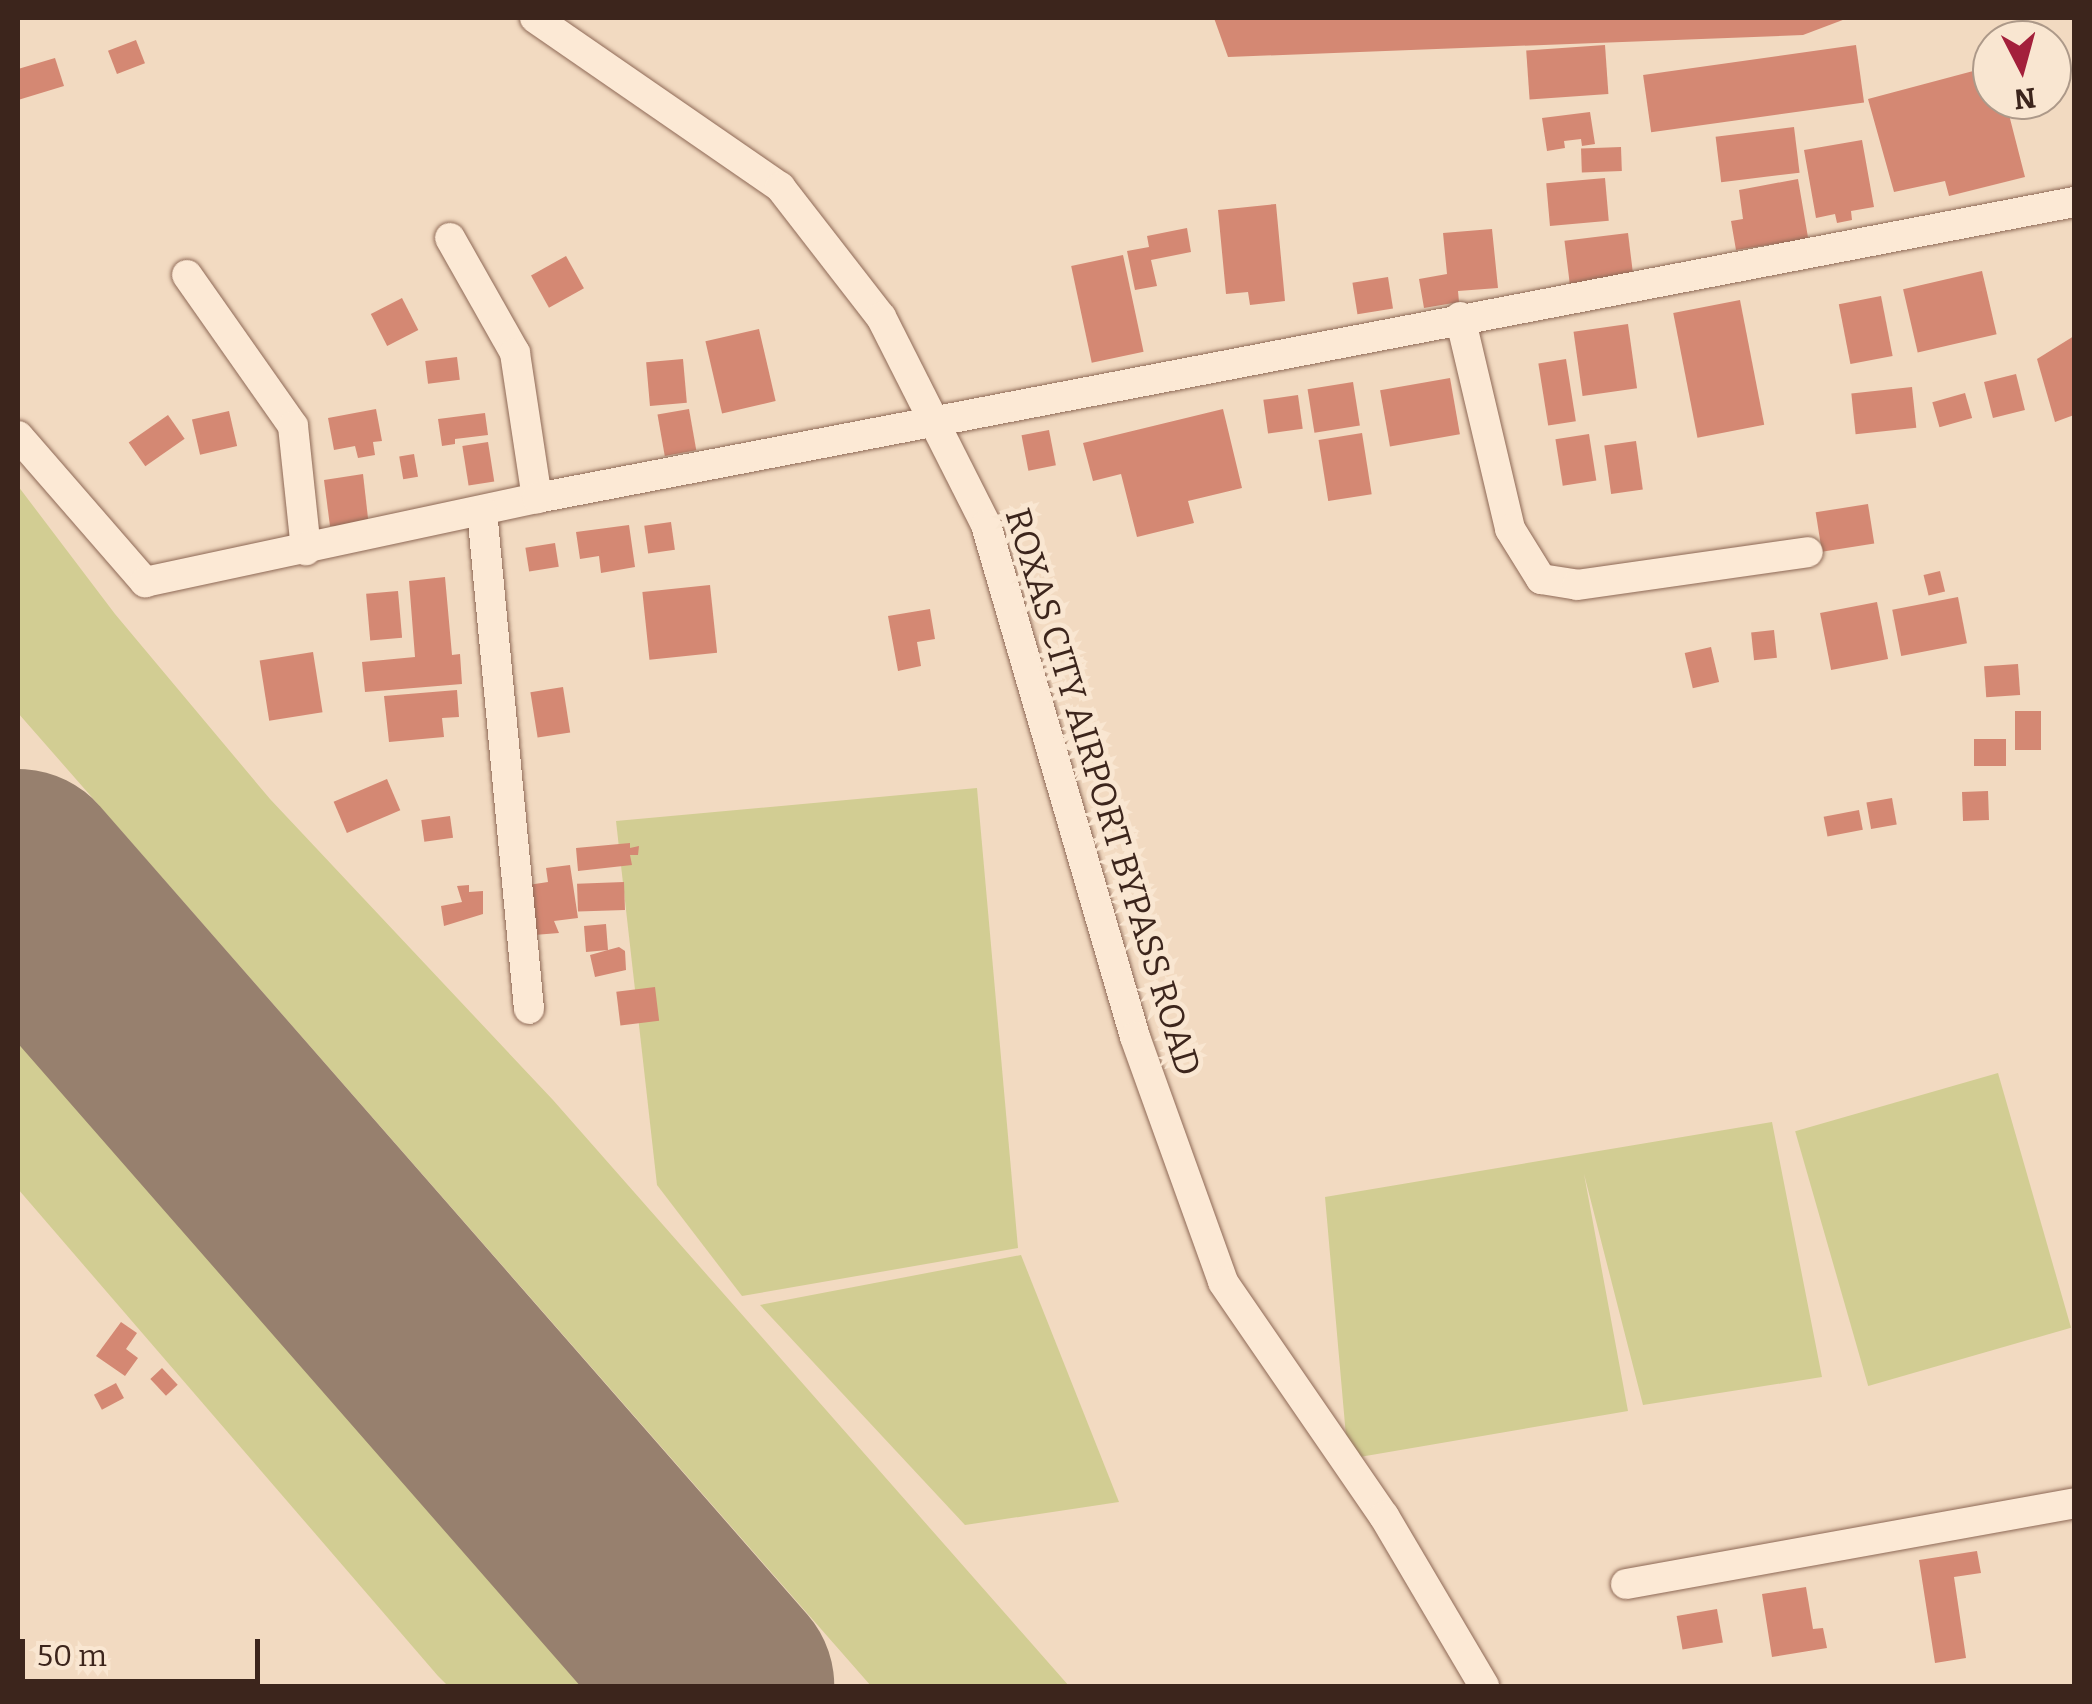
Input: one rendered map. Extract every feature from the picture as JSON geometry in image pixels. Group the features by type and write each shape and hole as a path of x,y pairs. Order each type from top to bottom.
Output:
{"street":[{"name":"ROXAS CITY AIRPORT BYPASS ROAD","path":"536,18 780,188 881,317 986,524 1135,1036 1224,1282 1384,1516 1484,1686"},
{"path":"18,436 145,582 537,498 1460,317 2074,202"},
{"path":"450,238 515,354 537,498"},
{"path":"187,276 293,426 306,550"},
{"path":"1460,317 1510,529 1542,579 1578,585 1808,552"},
{"path":"482,511 529,1009"},
{"path":"1626,1584 2074,1502"}],"shaded area":[{"path":"18,486 115,614 270,799 553,1100 1069,1686 871,1686 18,713"},
{"path":"977,788 1018,1248 742,1296 657,1185 616,821"},
{"path":"18,1041 583,1686 448,1686 438,1676 18,1189"},
{"path":"1998,1073 2071,1328 1868,1386 1795,1131"},
{"path":"1772,1122 1822,1377 1643,1405 1584,1174 1628,1411 1348,1459 1325,1197"},
{"path":"1021,1255 1119,1502 965,1525 760,1305"}],"building":[{"path":"1214,18 1848,18 1803,35 1228,57"},
{"path":"136,40 145,63 117,74 108,51"},
{"path":"1605,45 1608,94 1530,99 1526,51"},
{"path":"1856,45 1864,102 1651,132 1643,75"},
{"path":"55,58 64,86 18,100 18,69"},
{"path":"1972,71 1972,120 2010,120 2025,177 1949,196 1945,181 1894,192 1868,99"},
{"path":"1590,112 1595,144 1582,146 1581,139 1564,141 1565,148 1547,151 1542,118"},
{"path":"1794,127 1800,173 1721,182 1716,137"},
{"path":"1862,140 1874,207 1851,211 1852,220 1837,223 1835,214 1816,218 1804,150"},
{"path":"1621,147 1622,171 1582,172 1581,148"},
{"path":"1605,178 1609,221 1550,226 1546,183"},
{"path":"1798,179 1810,249 1777,255 1774,244 1736,250 1731,221 1743,219 1739,190"},
{"path":"1276,204 1285,301 1250,305 1248,292 1226,294 1218,210"},
{"path":"1187,228 1191,252 1151,260 1157,286 1135,290 1127,251 1149,247 1147,236"},
{"path":"1492,229 1498,288 1458,291 1459,302 1424,308 1419,279 1447,274 1443,233"},
{"path":"1628,233 1634,283 1571,290 1564,241"},
{"path":"1123,255 1144,352 1092,363 1071,266"},
{"path":"566,256 584,288 549,308 531,275"},
{"path":"1982,271 1997,334 1918,353 1903,289"},
{"path":"1388,277 1393,309 1357,314 1352,283"},
{"path":"1881,296 1893,356 1850,364 1839,304"},
{"path":"402,298 418,330 387,346 371,314"},
{"path":"1740,300 1764,425 1697,438 1673,313"},
{"path":"1628,324 1637,388 1583,396 1574,332"},
{"path":"759,329 776,401 722,413 705,341"},
{"path":"2074,336 2074,415 2055,422 2037,359"},
{"path":"457,357 460,380 428,384 425,361"},
{"path":"683,359 687,403 650,406 646,362"},
{"path":"1566,359 1576,421 1548,426 1538,363"},
{"path":"2016,374 2025,410 1993,418 1984,382"},
{"path":"1450,378 1460,434 1390,446 1380,390"},
{"path":"1353,382 1360,425 1314,433 1308,389"},
{"path":"1912,387 1916,428 1856,434 1851,393"},
{"path":"1965,393 1972,418 1939,427 1932,402"},
{"path":"1298,395 1303,429 1268,434 1263,400"},
{"path":"376,409 382,441 373,442 375,455 358,458 355,446 334,450 328,418"},
{"path":"689,409 696,450 665,456 657,415"},
{"path":"1223,409 1242,488 1188,501 1194,523 1137,537 1121,474 1093,481 1083,443"},
{"path":"229,411 237,446 200,455 192,420"},
{"path":"485,413 488,435 455,439 455,444 442,446 438,419"},
{"path":"168,415 185,439 145,466 129,443"},
{"path":"1049,430 1056,465 1028,471 1022,435"},
{"path":"1362,433 1372,494 1328,501 1319,440"},
{"path":"1589,434 1596,480 1563,486 1555,439"},
{"path":"1636,441 1643,490 1611,494 1604,445"},
{"path":"488,442 494,482 469,486 462,446"},
{"path":"414,454 418,477 403,479 399,457"},
{"path":"363,474 369,527 330,526 324,480"},
{"path":"1868,504 1874,544 1822,552 1816,512"},
{"path":"671,522 675,550 648,553 644,526"},
{"path":"629,525 635,567 601,573 599,556 580,559 576,532"},
{"path":"555,543 559,567 529,571 525,548"},
{"path":"1940,571 1945,591 1929,595 1924,575"},
{"path":"445,577 452,655 460,654 462,684 365,692 362,662 415,657 409,581"},
{"path":"710,585 717,653 649,660 642,592"},
{"path":"398,591 402,638 370,641 366,594"},
{"path":"1958,597 1967,643 1901,656 1892,610"},
{"path":"1877,602 1888,659 1831,670 1820,613"},
{"path":"930,609 935,639 917,642 921,666 898,671 888,616"},
{"path":"1774,630 1777,658 1754,660 1751,632"},
{"path":"1711,647 1719,682 1693,688 1685,653"},
{"path":"313,652 323,712 269,721 260,660"},
{"path":"2018,664 2020,695 1986,697 1984,666"},
{"path":"563,687 570,732 538,738 530,692"},
{"path":"457,690 459,717 442,718 444,737 389,742 384,696"},
{"path":"2015,711 2041,711 2041,750 2015,750"},
{"path":"1974,739 2006,739 2006,766 1974,766"},
{"path":"387,779 400,810 347,833 334,802"},
{"path":"1988,791 1989,820 1963,821 1962,792"},
{"path":"1892,798 1897,825 1871,829 1866,803"},
{"path":"1859,810 1863,830 1827,837 1824,817"},
{"path":"450,816 453,838 424,842 421,820"},
{"path":"630,843 630,848 639,846 638,855 630,855 632,865 578,871 576,848"},
{"path":"570,865 578,918 554,921 559,933 534,935 528,885 548,882 546,868"},
{"path":"624,882 625,910 578,912 577,884"},
{"path":"469,885 469,892 483,891 483,914 444,926 441,906 462,902 457,886"},
{"path":"606,924 608,950 586,952 584,926"},
{"path":"619,947 625,951 626,970 595,977 590,955"},
{"path":"655,987 659,1021 620,1025 616,992"},
{"path":"121,1322 137,1333 126,1349 138,1358 125,1376 96,1356"},
{"path":"162,1368 178,1385 166,1396 150,1379"},
{"path":"116,1383 124,1398 102,1410 94,1395"},
{"path":"1977,1551 1981,1573 1954,1577 1966,1658 1935,1663 1919,1560"},
{"path":"1806,1587 1813,1629 1823,1628 1827,1648 1772,1657 1762,1594"},
{"path":"1717,1609 1723,1642 1683,1650 1677,1616"}],"runway":[{"path":"18,878 725,1686"}]}
